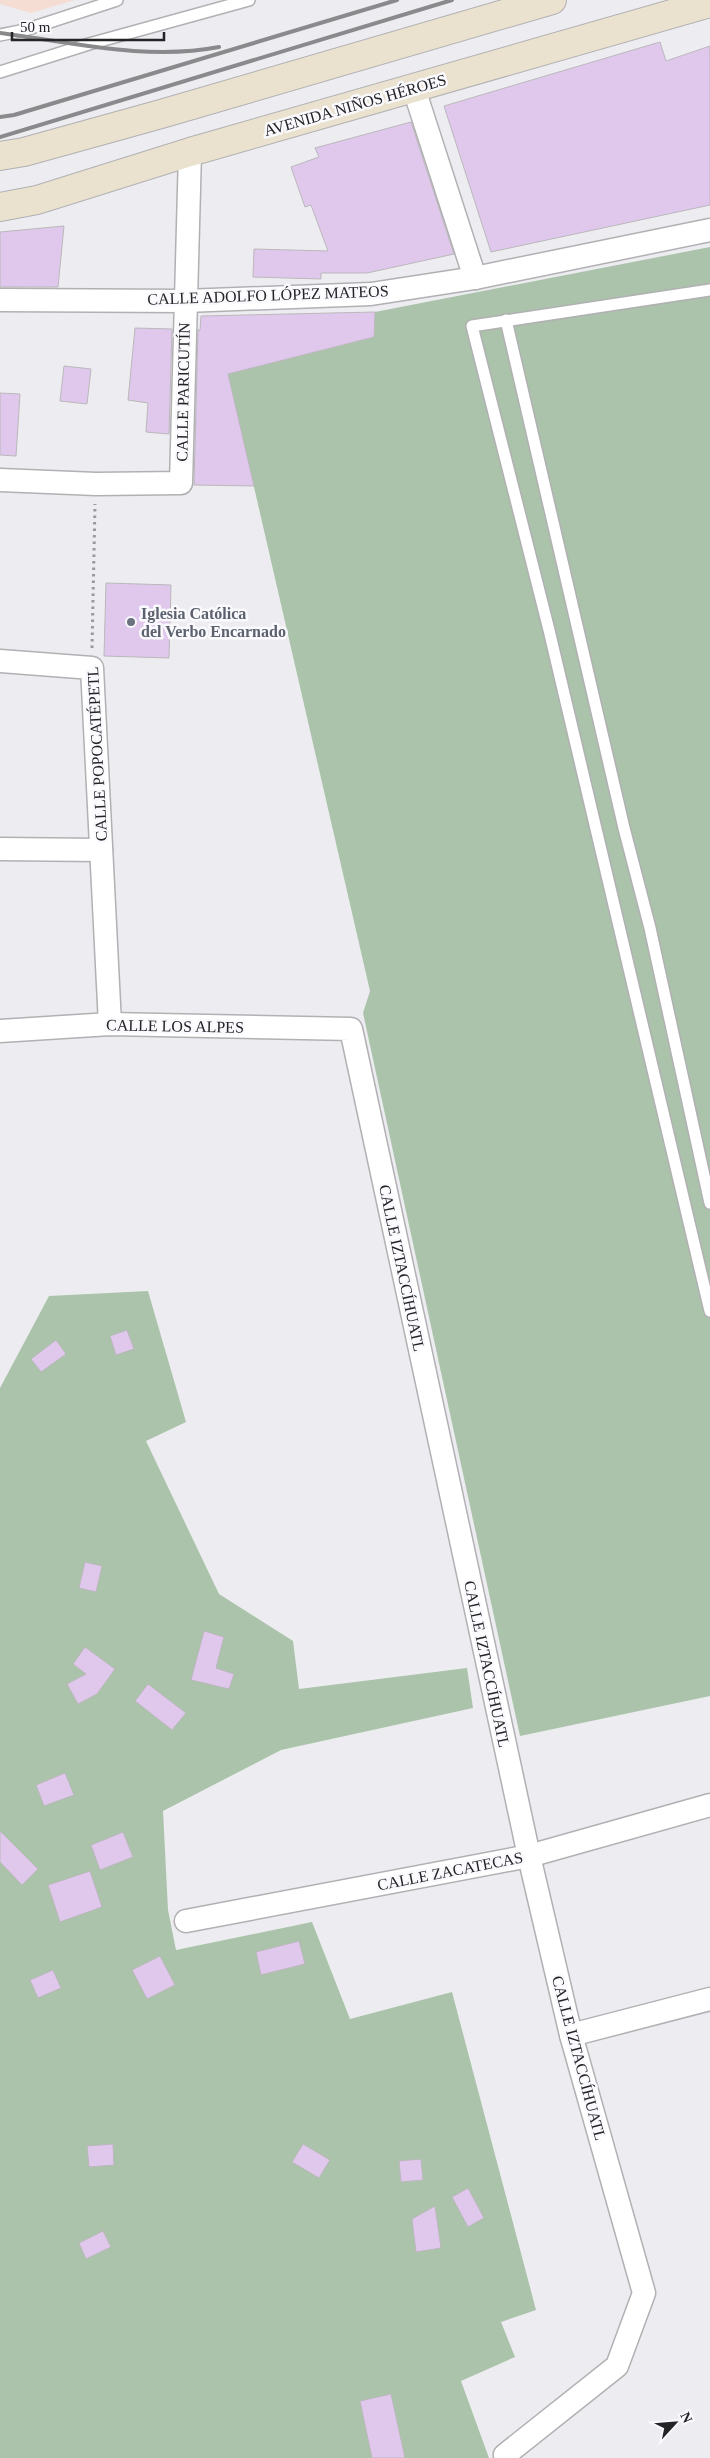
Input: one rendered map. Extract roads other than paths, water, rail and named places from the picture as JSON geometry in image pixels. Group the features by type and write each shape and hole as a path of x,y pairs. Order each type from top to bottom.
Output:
{"main road":[{"path":"0,156 24,152 161,114 552,0"},
{"name":"AVENIDA NIÑOS HÉROES","path":"0,207 37,200 190,152 710,3"}],"street":[{"path":"414,89 475,278"},
{"name":"CALLE PARICUTÍN","path":"0,480 96,484 181,483 190,152"},
{"name":"CALLE ADOLFO LÓPEZ MATEOS","path":"0,300 185,301 371,294 475,278 710,230"},
{"name":"CALLE POPOCATÉPETL","path":"0,661 92,668 110,1024"},
{"path":"0,849 101,850"},
{"name":"CALLE LOS ALPES","path":"0,1031 110,1024 351,1029"},
{"name":"CALLE IZTACCÍHUATL","path":"351,1029 529,1856 571,2035 644,2293 617,2366 505,2455 506,2458"},
{"name":"CALLE ZACATECAS","path":"186,1921 529,1856 710,1805"},
{"path":"571,2035 710,1999"}],"lane":[{"path":"0,35 25,30 118,0"},
{"path":"0,72 89,44 248,0"},
{"path":"710,290 472,326 549,630 710,1311"},
{"path":"506,320 624,828 650,928 710,1202"}],"railway":[{"path":"0,117 14,115 397,0"},
{"path":"0,137 452,0"},
{"path":"0,33 109,49 137,51 192,51 219,47"}],"place":[{"name":"Iglesia Católica del Verbo Encarnado","path":"131,622"}]}
